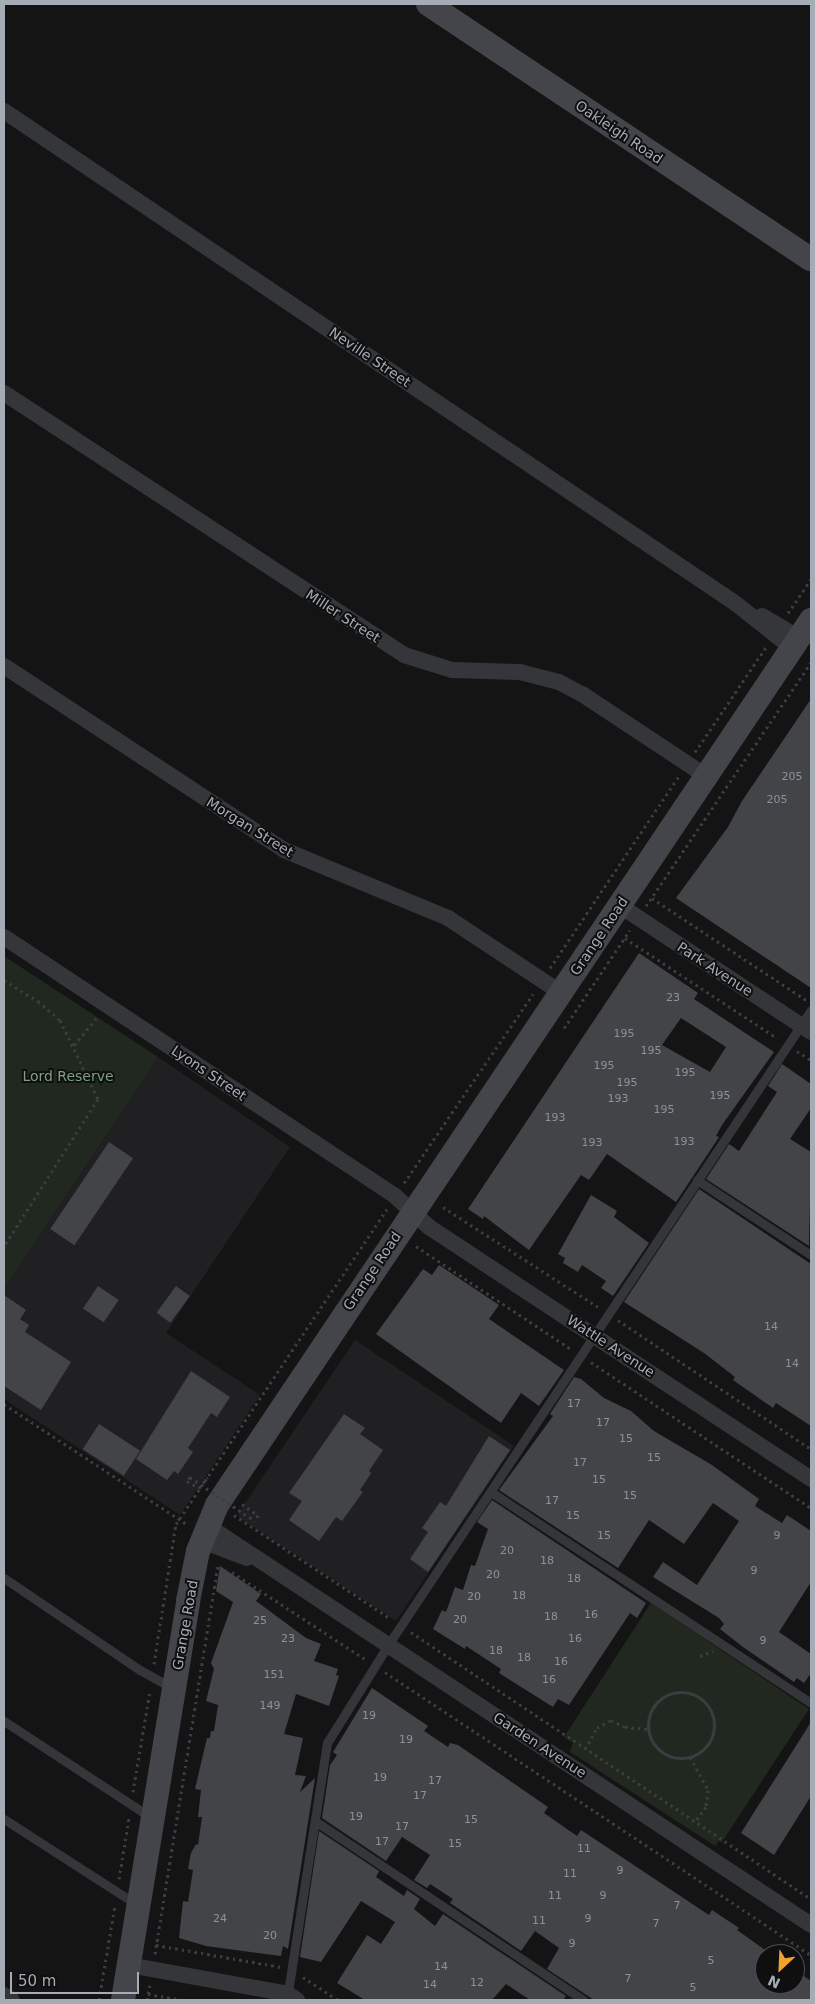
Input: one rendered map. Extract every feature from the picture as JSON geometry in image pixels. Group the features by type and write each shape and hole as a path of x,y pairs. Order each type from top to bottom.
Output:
{"main road":[{"name":"Oakleigh Road","path":"428,4 811,259"},
{"name":"Grange Road","path":"123,2000 174,1688 233,1478 421,1219 560,992 629,912 706,776 801,635"}],"street":[{"name":"Neville Street","path":"4,111 735,603 801,635"},
{"name":"Miller Street","path":"4,393 404,656 452,670 520,672 559,682 582,694 706,776"},
{"name":"Morgan Street","path":"4,666 284,850 448,918 560,992"},
{"name":"Park Avenue","path":"629,912 806,1029"},
{"name":"Lyons Street","path":"4,938 395,1196 421,1219"},
{"name":"Wattle Avenue","path":"421,1219 811,1479"},
{"name":"Garden Avenue","path":"214,1542 268,1567 811,1925"},
{"path":"129,1965 291,1998"},
{"path":"4,1995 12,2000"}],"lane":[{"path":"291,1998 292,1969 327,1743 388,1645 596,1336 697,1180 788,1045 806,1029 811,1010"},
{"path":"697,1180 811,1255"},
{"path":"490,1492 811,1703"},
{"path":"4,1578 140,1670 174,1688"},
{"path":"4,1721 152,1818"},
{"path":"4,1818 138,1906"},
{"path":"315,1820 584,2000"}],"path":[{"path":"559,1036 625,938 629,912 652,898 811,662"},
{"path":"652,898 811,1003"},
{"path":"625,938 811,1060"},
{"path":"4,980 50,1010 67,1029 98,1099 4,1246"},
{"path":"74,1046 89,1025 100,1016"},
{"path":"411,1254 416,1246 421,1219 443,1207 449,1199"},
{"path":"443,1207 811,1449"},
{"path":"416,1246 811,1508"},
{"path":"4,1404 214,1542 375,1666 811,1955"},
{"path":"209,1477 198,1488 187,1480 190,1477 255,1521 258,1515 241,1503"},
{"path":"147,2000 214,1542 234,1527 229,1524 246,1495"},
{"path":"234,1514 811,1899"},
{"path":"683,1691 694,1694 711,1709 715,1722 709,1744 690,1757 678,1758 665,1754 656,1746 648,1730 650,1713 661,1698 683,1691"},
{"path":"585,1749 597,1728 612,1720 625,1727 648,1730"},
{"path":"690,1757 708,1790 706,1806 696,1822"},
{"path":"156,1945 292,1969 338,2000"},
{"path":"148,1994 183,2000"}],"shaded area":[{"path":"158,1057 290,1147 166,1333 260,1395 180,1515 4,1399 4,1289"},
{"path":"355,1340 514,1446 396,1621 239,1518 239,1512"}],"green space":[{"name":"Lord Reserve","path":"4,956 158,1057 4,1289"},
{"path":"651,1603 809,1709 722,1842 719,1841 715,1846 570,1752 573,1743 564,1737"}],"building":[{"path":"811,699 811,988 676,898 728,827 742,801"},
{"path":"639,953 698,993 694,999 774,1052 722,1125 716,1136 719,1137 676,1202 607,1154 589,1180 581,1175 529,1250 484,1216 483,1219 468,1209","holes":["681,1018 726,1047 710,1072 662,1045"]},
{"path":"782,1064 811,1084 811,1108 790,1139 811,1152 809,1246 706,1179 729,1144 739,1151 777,1092 768,1086"},
{"path":"109,1142 133,1158 74,1245 50,1229"},
{"path":"699,1189 811,1264 811,1426 776,1403 773,1408 733,1380 735,1377 704,1353 624,1302"},
{"path":"591,1195 617,1211 614,1217 649,1243 613,1296 601,1288 606,1281 582,1265 578,1272 563,1263 565,1258 558,1254"},
{"path":"439,1265 499,1305 489,1319 564,1370 539,1406 521,1393 501,1423 376,1334 423,1269 432,1275"},
{"path":"98,1286 119,1300 104,1322 83,1308"},
{"path":"176,1286 190,1296 170,1323 157,1313"},
{"path":"4,1295 26,1310 20,1319 29,1325 25,1332 71,1362 41,1410 4,1386"},
{"path":"191,1371 230,1397 217,1417 211,1413 188,1448 193,1452 178,1474 174,1471 167,1480 136,1459"},
{"path":"574,1377 581,1379 604,1398 631,1411 654,1431 712,1465 759,1499 755,1506 782,1523 787,1515 811,1531 811,1582 779,1632 811,1654 811,1673 804,1683 797,1678 794,1682 743,1647 720,1629 724,1624 719,1618 653,1577 663,1562 697,1585 739,1521 713,1503 684,1544 649,1520 618,1568 499,1490 553,1416 550,1414"},
{"path":"344,1414 365,1428 360,1434 383,1450 369,1471 371,1473 360,1490 363,1492 342,1521 336,1517 319,1541 289,1520 302,1501 289,1493"},
{"path":"99,1424 140,1451 124,1476 83,1449"},
{"path":"489,1436 510,1450 428,1572 410,1559 428,1532 422,1528 440,1502 446,1506"},
{"path":"492,1500 646,1603 637,1618 630,1613 569,1705 558,1699 553,1707 499,1673 501,1669 466,1646 465,1649 433,1629 442,1610 446,1612 455,1587 463,1590 471,1565 475,1566 488,1529 477,1522"},
{"path":"220,1566 261,1594 256,1601 306,1638 321,1644 314,1661 338,1669 336,1675 339,1676 329,1706 296,1694 284,1734 303,1738 295,1775 306,1776 300,1792 315,1778 288,1949 283,1946 281,1956 206,1946 179,1938 183,1901 188,1902 193,1870 188,1869 191,1853 196,1844 198,1845 202,1817 198,1817 201,1790 195,1789 207,1738 210,1738 211,1731 214,1731 218,1705 206,1701 214,1669 211,1663 233,1602 216,1591"},
{"path":"372,1688 428,1726 424,1731 448,1747 450,1743 458,1745 548,1807 544,1813 577,1836 581,1830 709,1915 712,1910 739,1928 737,1930 757,1944 755,1944 755,1994 805,1994 805,1977 811,1981 811,2000 594,2000 547,1969 559,1948 535,1931 521,1951 450,1903 453,1899 430,1884 427,1888 414,1880 430,1855 402,1837 386,1861 322,1818 330,1765 337,1755 333,1752"},
{"path":"811,1722 811,1796 774,1855 741,1833"},
{"path":"319,1831 379,1871 376,1877 404,1896 407,1890 420,1899 414,1909 435,1926 443,1914 566,1996 563,2000 530,2000 506,1984 492,2000 365,2000 337,1983 367,1935 381,1944 395,1922 361,1901 321,1962 300,1957"}]}
